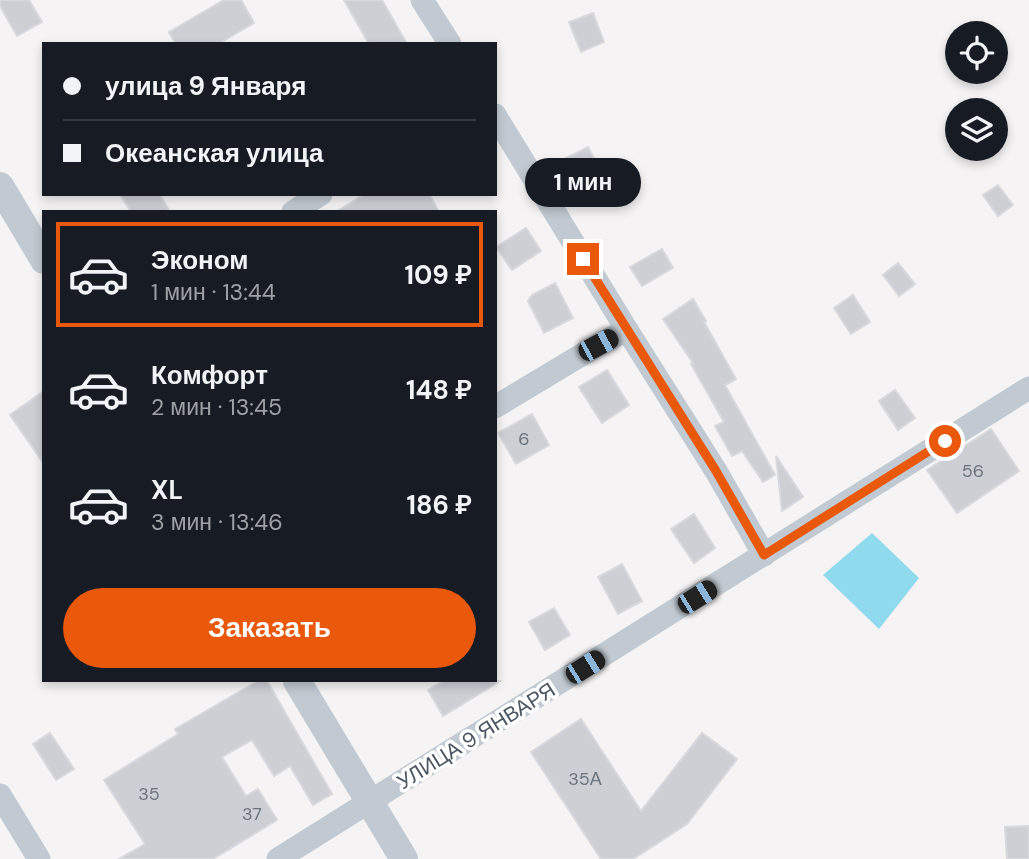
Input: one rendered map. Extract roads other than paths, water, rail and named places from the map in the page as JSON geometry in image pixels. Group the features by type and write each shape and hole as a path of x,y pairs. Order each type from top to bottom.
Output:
{"street":[{"path":"422,0 449,42"},
{"path":"497,118 716,471 764,555"},
{"path":"0,186 42,257"},
{"path":"296,210 318,196"},
{"path":"497,406 627,330"},
{"name":"УЛИЦА 9 ЯНВАРЯ","path":"278,859 1029,388"},
{"path":"298,682 404,859"},
{"path":"0,795 39,859"}],"water":[{"path":"872,533 919,578 879,629 823,575"}]}
